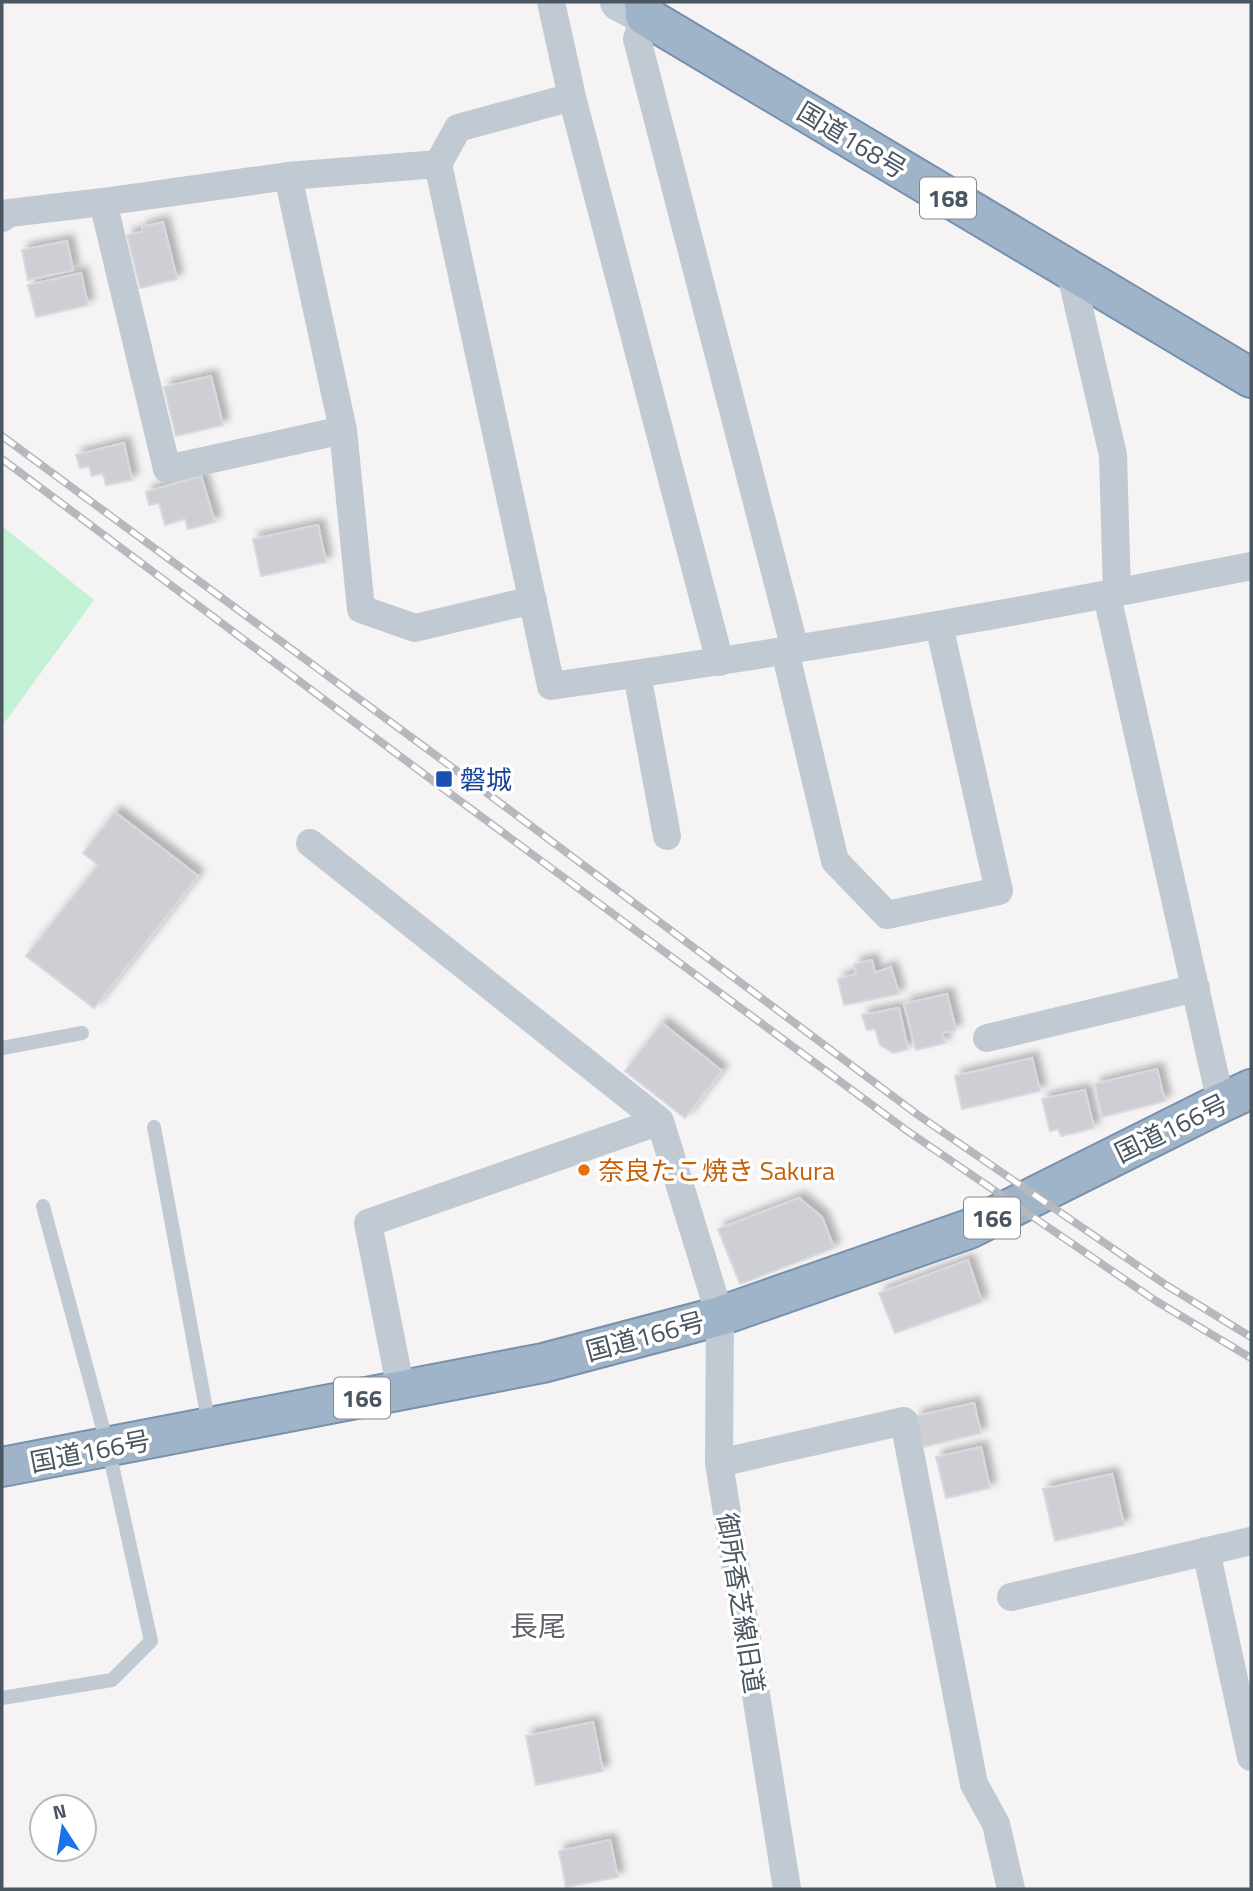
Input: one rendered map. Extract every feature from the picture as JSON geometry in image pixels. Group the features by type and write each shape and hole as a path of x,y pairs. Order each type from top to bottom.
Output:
{"highway":[{"name":"国道168号","path":"636,7 1251,378"},
{"name":"国道166号","path":"2,1468 543,1363 720,1316 969,1229 1236,1096"}],"street":[{"path":"551,2 572,97 720,662"},
{"path":"636,7 637,39 790,650 835,862 887,915 999,891 939,625"},
{"path":"572,97 458,128 438,164 551,686 720,662 939,625 1251,566"},
{"path":"2,218 9,213 288,176 438,164"},
{"path":"288,176 343,430 361,609 415,628 533,600"},
{"path":"103,202 167,469 343,430"},
{"path":"1070,270 1113,456 1112,594 1196,988 1236,1096"},
{"path":"637,674 667,836"},
{"path":"310,843 660,1121"},
{"path":"987,1038 1196,988"},
{"path":"401,1391 368,1223 660,1121"},
{"name":"御所香芝線旧道","path":"660,1121 720,1316 719,1464 787,1889"},
{"path":"719,1464 904,1420 974,1784 996,1824 1011,1889"},
{"path":"1011,1597 1251,1541"},
{"path":"1206,1551 1251,1757"}],"lane":[{"path":"2,1048 82,1033"},
{"path":"154,1127 209,1428"},
{"path":"2,1698 112,1680 151,1641 108,1447 43,1206"}],"green space":[{"path":"2,526 94,600 2,726"}],"building":[{"path":"163,222 177,279 140,288 127,235 142,232 142,227"},
{"path":"67,241 73,270 28,280 22,250"},
{"path":"81,273 88,305 36,317 28,285"},
{"path":"211,376 223,425 176,436 164,387"},
{"path":"124,443 132,480 106,485 103,473 92,476 89,466 80,468 76,455"},
{"path":"201,476 215,522 188,529 185,519 165,525 159,503 149,505 146,492"},
{"path":"318,525 326,562 261,576 253,539"},
{"path":"115,812 198,876 94,1008 26,956 98,865 83,853"},
{"path":"872,960 875,973 891,967 899,994 844,1005 838,979 856,974 854,964"},
{"path":"947,994 956,1030 942,1033 945,1043 916,1050 904,1004"},
{"path":"899,1008 908,1049 893,1053 880,1045 875,1029 867,1030 862,1015"},
{"path":"662,1023 722,1071 685,1118 625,1071"},
{"path":"1032,1058 1040,1091 962,1109 955,1076"},
{"path":"1157,1069 1165,1101 1102,1117 1095,1084"},
{"path":"1085,1090 1094,1128 1061,1136 1058,1129 1050,1131 1042,1099"},
{"path":"799,1198 822,1217 834,1248 740,1284 718,1229"},
{"path":"968,1260 982,1302 895,1333 879,1293"},
{"path":"974,1403 981,1433 923,1447 916,1416"},
{"path":"981,1447 990,1488 946,1498 936,1457"},
{"path":"1112,1474 1124,1525 1055,1541 1043,1489"},
{"path":"593,1722 603,1771 536,1785 526,1736"},
{"path":"610,1840 618,1877 566,1887 559,1851"}],"railway":[{"path":"2,436 918,1115 1166,1285 1251,1337"},
{"path":"2,459 906,1130 1156,1301 1251,1358"}],"place":[{"name":"磐城","path":"444,779"},
{"name":"奈良たこ焼き Sakura","path":"584,1170"}],"district":[{"name":"長尾","path":"538,1625"}]}
